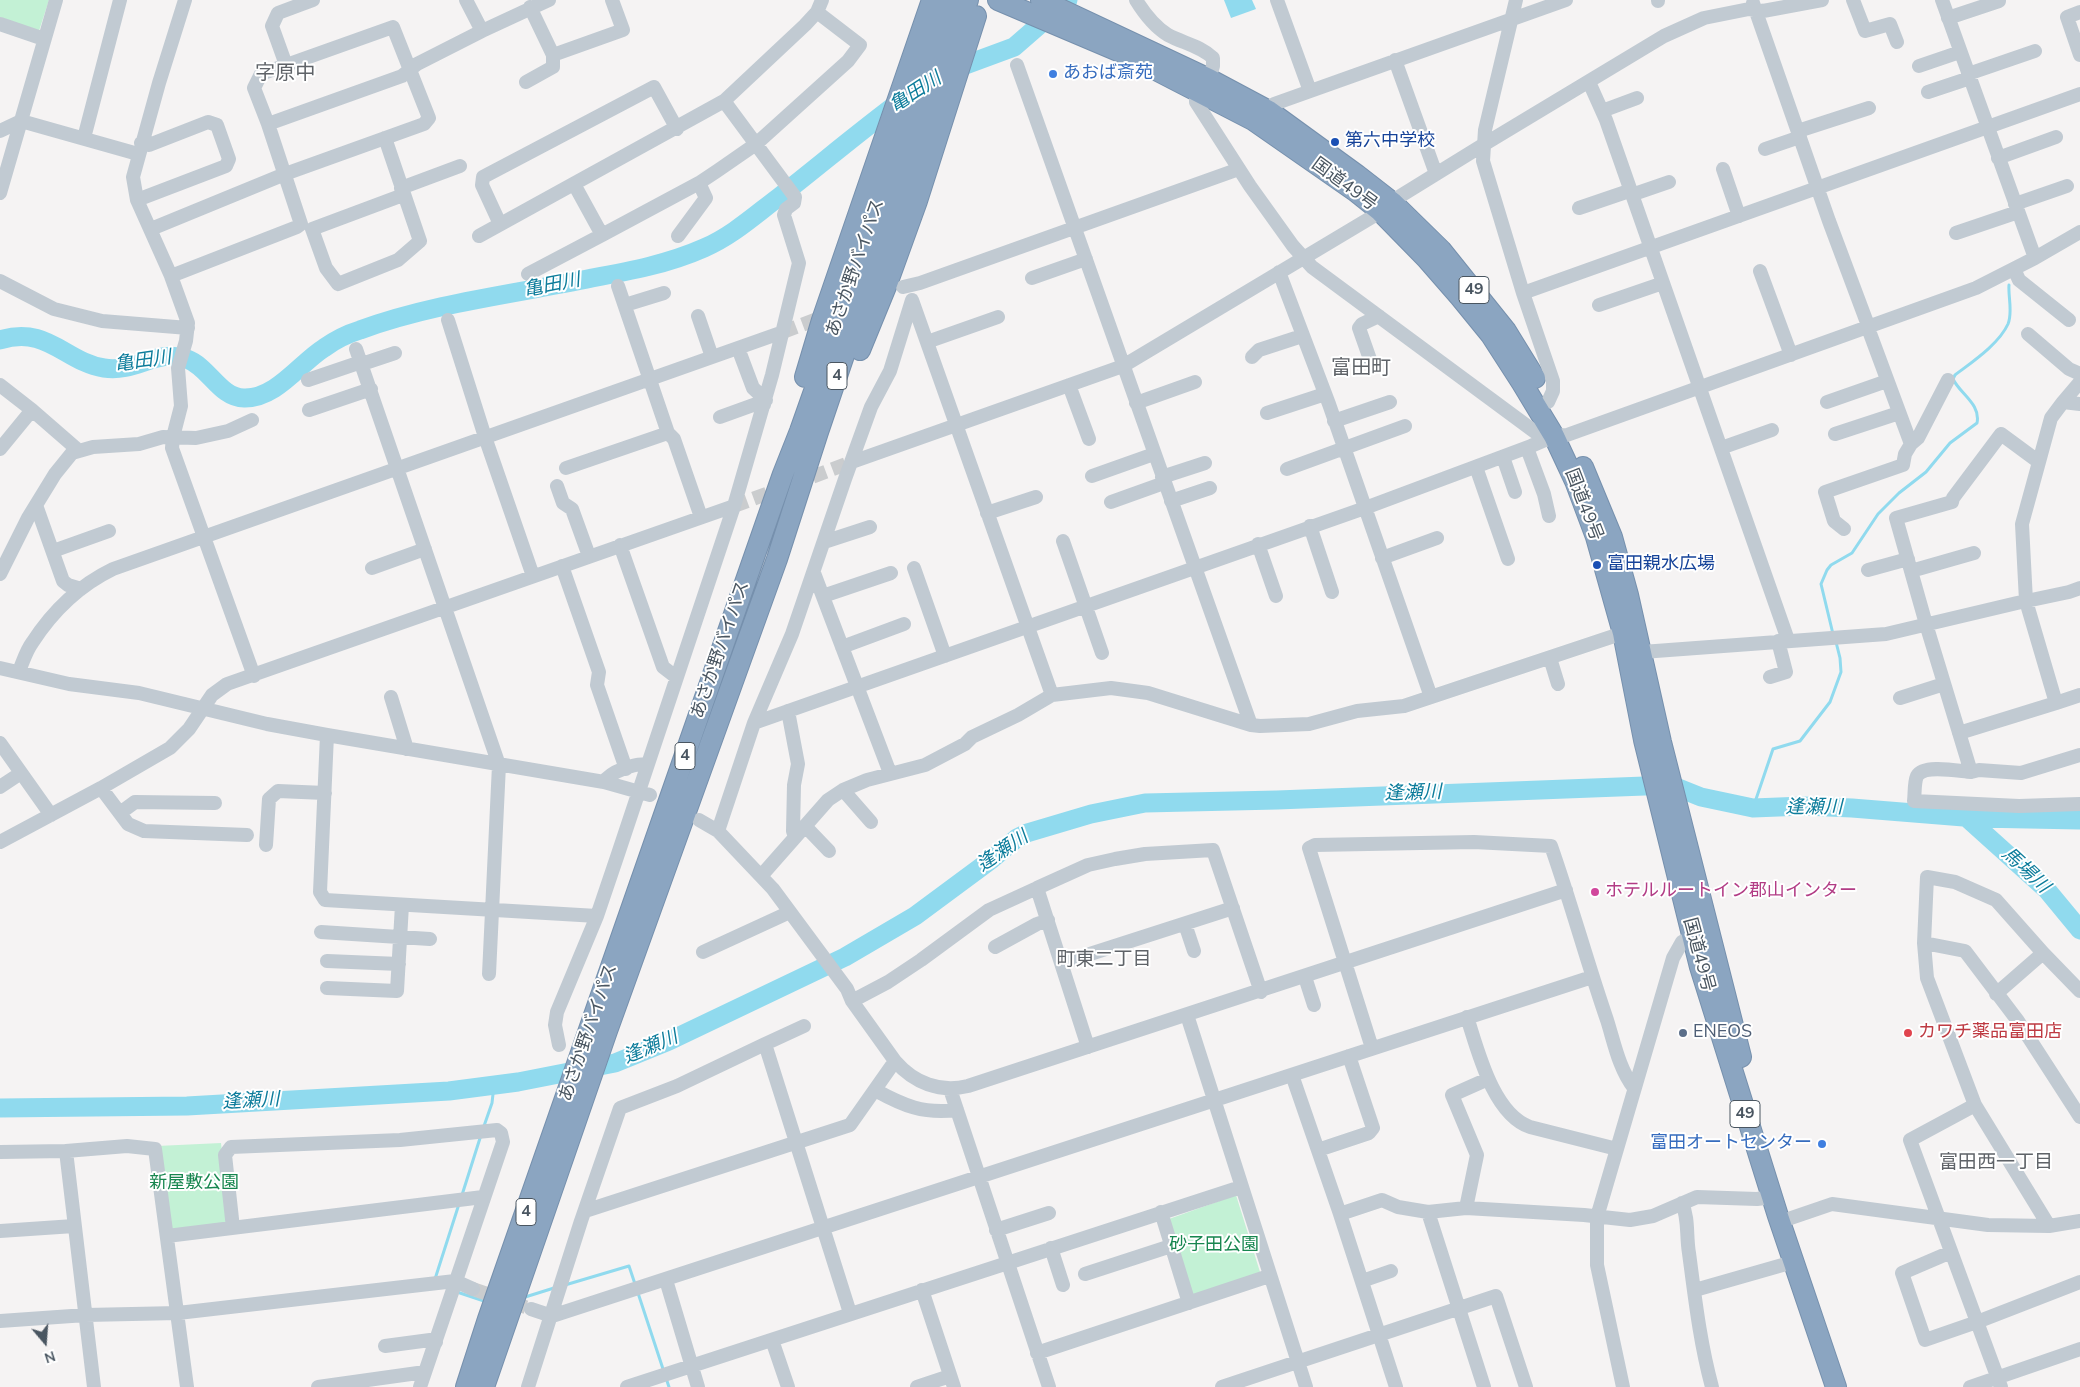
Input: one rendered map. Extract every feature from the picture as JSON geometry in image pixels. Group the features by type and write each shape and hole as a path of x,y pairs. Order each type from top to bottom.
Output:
{"highway":[{"path":"783,474 789,432 822,320 932,0"},
{"name":"あさか野バイパス","path":"484,1387 607,1031 777,560 952,0"},
{"name":"あさか野バイパス","path":"466,1387 488,1319 564,1106 783,474 892,190 968,0"},
{"path":"777,560 887,284 981,0"},
{"name":"国道49号","path":"998,0 1038,5 1123,53 1268,112 1441,250 1506,331 1548,402 1555,437 1589,478 1612,537 1642,652 1653,741"},
{"name":"国道49号","path":"1202,85 1355,191 1387,207 1491,335 1555,437 1576,481 1596,537 1653,741 1701,934 1848,1387"},
{"name":"国道49号","path":"1701,934 1706,986 1793,1262 1836,1387"},
{"path":"495,1387 505,1351 509,1312"},
{"path":"453,1387 468,1349 488,1319"}],"street":[{"path":"0,193 56,0"},
{"path":"84,138 120,0"},
{"path":"185,0 133,177 137,200 171,276 187,319 188,328 178,368 181,406 172,448 254,676"},
{"path":"286,65 272,26 278,13 313,0"},
{"path":"466,0 482,31"},
{"path":"268,124 402,76 410,69 482,31 548,0"},
{"path":"554,56 623,30 612,0"},
{"path":"1136,0 1151,20 1167,34 1206,52 1213,58 1213,66 1202,85 1196,102 1239,169 1302,257 1312,267 1378,316 1555,437"},
{"path":"1277,0 1310,91"},
{"path":"1516,0 1483,145 1483,161 1523,293 1553,381 1553,391 1548,402"},
{"path":"1268,112 1274,104 1566,0"},
{"path":"1754,5 1763,11 1822,0"},
{"path":"1853,0 1865,31 1890,24 1897,42"},
{"path":"1942,0 2035,258"},
{"path":"1948,18 1999,1"},
{"path":"852,462 1123,366 1387,207 1436,174 1664,36 1704,18 1749,9 1754,5"},
{"path":"1754,5 1911,444"},
{"path":"479,236 677,129 724,101 819,6 860,45 848,61 756,144 699,183 528,274"},
{"path":"526,82 553,67 554,56 530,7"},
{"path":"2080,12 2067,17 2080,55"},
{"path":"0,24 44,39"},
{"path":"150,230 285,174 385,138 424,124 429,118 393,27 261,74 254,88 285,174 307,226 326,268 338,284 398,260 420,241 385,138"},
{"path":"1928,92 2035,51"},
{"path":"1919,66 1960,52"},
{"path":"1395,60 1436,174"},
{"path":"1017,65 1251,724"},
{"path":"1589,82 1602,111 1632,193 1721,448 1783,641 1786,672 1770,677"},
{"path":"500,224 482,186 483,178 492,173 654,87 677,129"},
{"path":"1523,293 2080,94"},
{"path":"1602,111 1637,98"},
{"path":"559,1045 554,1025 557,1012 645,793 647,765 734,506 765,402 800,263 784,215 786,210 796,200 724,101"},
{"path":"1765,149 1869,108"},
{"path":"0,131 21,120 84,138 140,149 208,122 217,125 229,159 226,166 137,200"},
{"path":"1998,158 2056,138"},
{"path":"171,276 297,227 307,226 402,191 460,166"},
{"path":"1722,168 1739,216"},
{"path":"903,287 920,284 1239,169"},
{"path":"1579,208 1626,192 1637,194 1669,182"},
{"path":"678,236 706,198 699,183"},
{"path":"574,184 602,235"},
{"path":"1956,233 2067,186"},
{"path":"754,723 1258,544 1365,508 1555,437 1868,328 1976,288 2080,233"},
{"path":"1032,278 1086,259"},
{"path":"2014,269 2020,280 2069,320"},
{"path":"1760,271 1791,355"},
{"path":"1279,272 1325,394 1431,696"},
{"path":"0,281 54,309 102,321 188,328"},
{"path":"1599,305 1663,283"},
{"path":"718,831 754,723 792,634 871,407 890,371 912,300 920,284"},
{"path":"618,286 668,433 674,439 701,517"},
{"path":"625,305 664,293"},
{"path":"912,300 1052,695"},
{"path":"698,316 712,357"},
{"path":"1372,365 1359,328 1362,324 1378,316"},
{"path":"926,342 998,317"},
{"path":"448,320 485,437 533,576"},
{"path":"19,671 32,643 70,597 95,578 112,569 783,332"},
{"path":"2028,334 2069,369 2080,374"},
{"path":"1252,357 1258,350 1302,336"},
{"path":"738,348 753,388 765,402"},
{"path":"308,380 360,358 395,354"},
{"path":"360,358 499,765 489,974"},
{"path":"1844,529 1834,520 1825,492 1903,465 1905,454 1911,444 1918,438 1948,380"},
{"path":"1827,402 1887,381"},
{"path":"1136,402 1195,382"},
{"path":"2056,703 2026,601 2022,524 2051,418 2080,382"},
{"path":"0,385 78,450"},
{"path":"1069,386 1089,439"},
{"path":"309,410 371,389"},
{"path":"1267,414 1325,394"},
{"path":"720,417 765,402"},
{"path":"1334,421 1390,402"},
{"path":"2063,402 2080,404"},
{"path":"0,449 32,410"},
{"path":"1835,434 1899,413"},
{"path":"0,574 36,506 61,465 67,457 78,450 93,447 132,445 162,437 196,438 218,434 239,427 252,420"},
{"path":"1287,469 1405,426"},
{"path":"1721,448 1772,430"},
{"path":"566,468 668,433"},
{"path":"1971,772 1896,518 1952,502 1953,498 2001,434 2039,462"},
{"path":"1527,448 1544,494 1549,516"},
{"path":"1092,476 1154,454"},
{"path":"1503,457 1515,492"},
{"path":"1111,502 1205,463"},
{"path":"1476,467 1508,559"},
{"path":"557,486 563,504 572,509 589,556"},
{"path":"1171,501 1210,488"},
{"path":"987,513 1036,497"},
{"path":"36,506 63,581 68,585 81,589"},
{"path":"0,842 100,788 175,744 189,729 212,695 221,688 734,506"},
{"path":"1310,526 1332,592"},
{"path":"824,542 870,527"},
{"path":"52,551 108,531"},
{"path":"1382,558 1438,538"},
{"path":"1063,541 1102,654"},
{"path":"1258,544 1276,596"},
{"path":"620,545 663,667 676,678"},
{"path":"372,568 425,549"},
{"path":"1868,570 1909,565 1974,553"},
{"path":"562,566 599,672 597,685 626,769"},
{"path":"914,568 945,656"},
{"path":"814,572 890,773"},
{"path":"823,596 891,574"},
{"path":"1642,652 1886,634 2080,588"},
{"path":"842,647 904,624"},
{"path":"761,876 828,800 843,790 867,780 925,765 952,752 972,737 1018,715 1052,695 1112,688 1148,693 1260,726 1309,724 1357,711 1404,706 1623,634"},
{"path":"1550,658 1558,684"},
{"path":"0,668 19,671 46,680 139,693 267,724 327,736 604,782 645,793"},
{"path":"1900,698 1944,684"},
{"path":"1959,733 2080,695"},
{"path":"391,697 407,749"},
{"path":"788,711 798,757 794,794 793,831 795,837"},
{"path":"327,736 320,892 325,900 597,916"},
{"path":"0,743 51,815"},
{"path":"2080,755 2021,773 1926,769 1918,774 1914,801 2019,806 2080,804"},
{"path":"604,782 608,776 642,764 647,765"},
{"path":"0,787 22,773"},
{"path":"100,788 128,824 144,831 247,835"},
{"path":"843,790 871,822"},
{"path":"266,845 269,799 278,791 324,793"},
{"path":"120,813 135,802 215,803"},
{"path":"699,820 718,831 761,876 813,943 895,1061 916,1079 934,1086 950,1089 968,1086 1261,992 1566,890"},
{"path":"805,826 829,851"},
{"path":"1372,1048 1309,848 1315,845 1474,842 1550,846 1621,1062 1634,1088"},
{"path":"849,995 888,982 922,960 989,910 1088,866 1145,854 1214,850 1261,992"},
{"path":"2049,1226 1975,1105 1928,978 1924,943 1927,877 1955,882 1996,900 2080,991"},
{"path":"1037,888 1088,1047"},
{"path":"327,988 397,991 402,905"},
{"path":"1062,963 1233,908"},
{"path":"703,952 790,912"},
{"path":"995,947 1048,920"},
{"path":"1185,924 1194,951"},
{"path":"321,932 430,939"},
{"path":"1623,1387 1597,1265 1597,1217 1676,951 1682,942 1701,934"},
{"path":"1924,943 1965,951 2018,1021 2080,1117"},
{"path":"1996,994 2043,953"},
{"path":"327,960 399,964"},
{"path":"1305,977 1314,1005"},
{"path":"531,1309 552,1316 1592,977"},
{"path":"1187,1015 1306,1387"},
{"path":"1466,1017 1488,1079 1497,1096 1518,1120 1524,1125 1617,1149"},
{"path":"528,1387 620,1108 677,1086 804,1026"},
{"path":"765,1044 850,1313"},
{"path":"1318,1150 1369,1134 1372,1128 1349,1056"},
{"path":"585,1212 850,1125 895,1061"},
{"path":"1292,1075 1340,1214 1396,1387"},
{"path":"1466,1208 1478,1155 1452,1095 1488,1079"},
{"path":"950,1089 1049,1387"},
{"path":"875,1090 903,1105 919,1110 937,1112 957,1110"},
{"path":"1975,1105 1910,1140 2000,1383"},
{"path":"233,1228 224,1155 226,1151 234,1146 340,1144 497,1130 501,1133 503,1142 483,1198 464,1262 455,1281 420,1387"},
{"path":"0,1152 66,1151 127,1146 155,1149 188,1387"},
{"path":"66,1151 94,1387"},
{"path":"627,1387 1241,1187"},
{"path":"1340,1214 1382,1200 1398,1207 1428,1212 1466,1208 1630,1220 1653,1216 1697,1197 1758,1199 1772,1197"},
{"path":"167,1236 483,1198"},
{"path":"1682,1203 1686,1215 1688,1251 1702,1345 1712,1387"},
{"path":"1792,1218 1832,1204 1988,1225 2049,1226 2080,1221"},
{"path":"1160,1212 1189,1303"},
{"path":"1428,1212 1484,1387"},
{"path":"996,1230 1049,1213"},
{"path":"0,1231 74,1226"},
{"path":"1085,1274 1171,1246"},
{"path":"1051,1248 1063,1285"},
{"path":"1951,1252 1902,1273 1925,1340 2080,1282"},
{"path":"1695,1290 1793,1262"},
{"path":"1362,1281 1392,1271"},
{"path":"1037,1353 1269,1276"},
{"path":"666,1280 698,1387"},
{"path":"0,1321 86,1315 178,1313 455,1281 474,1289"},
{"path":"917,1387 952,1381 922,1290"},
{"path":"1228,1386 1496,1296 1526,1387"},
{"path":"385,1346 430,1340 436,1342"},
{"path":"772,1340 788,1387"},
{"path":"1970,1387 2000,1383 2080,1349"},
{"path":"318,1387 426,1372"}],"green space":[{"path":"0,0 49,0 39,31 0,17"},
{"name":"新屋敷公園","path":"221,1143 230,1226 169,1233 157,1146"},
{"name":"砂子田公園","path":"1236,1195 1260,1272 1193,1297 1169,1219"}],"water":[{"path":"1224,0 1252,0 1256,9 1231,18"}],"waterway":[{"name":"亀田川","path":"949,71 1014,47 1068,0"},
{"name":"亀田川","path":"0,340 31,337 55,346 78,359 104,368 116,369 156,358 176,356 195,363 228,393 236,397 256,397 277,387 328,345 346,335 388,321 475,300 635,270 663,263 704,248 724,238 743,225 902,100"},
{"path":"1833,634 1821,584 1827,570 1831,565 1852,553 1878,514 1899,493 1926,472 1950,443 1977,423 1976,410 1953,379 1955,375 1992,345 2004,331 2010,315 2009,285"},
{"path":"1753,808 1773,749 1800,741 1830,702 1841,672 1836,642"},
{"name":"逢瀬川","path":"0,1108 187,1106 449,1091 518,1082 615,1063 669,1041 845,957 915,916 1017,838 1027,833 1091,814 1145,803 1277,800 1671,785 1701,797 1753,808 1804,806 1976,818 2080,820"},
{"name":"馬場川","path":"1966,817 2047,890 2080,930"},
{"path":"484,1126 492,1103 494,1085"},
{"path":"462,1195 481,1135"},
{"path":"435,1279 459,1204"},
{"path":"565,1285 629,1266 635,1284"},
{"path":"522,1298 554,1288"},
{"path":"457,1292 487,1302"},
{"path":"638,1293 664,1372"},
{"path":"666,1378 669,1387"}],"tunnel":[{"path":"783,332 828,315"},
{"path":"734,506 852,462"},
{"path":"473,1289 531,1309"}],"place":[{"name":"あおば斎苑","path":"1053,74"},
{"name":"第六中学校","path":"1335,142"},
{"name":"富田親水広場","path":"1597,565"},
{"name":"ホテルルートイン郡山インター","path":"1595,892"},
{"name":"ENEOS","path":"1683,1033"},
{"name":"カワチ薬品富田店","path":"1908,1033"},
{"name":"富田オートセンター","path":"1822,1144"}],"district":[{"name":"字原中","path":"285,74"},
{"name":"富田町","path":"1361,369"},
{"name":"町東二丁目","path":"1104,960"},
{"name":"富田西一丁目","path":"1996,1163"}]}
